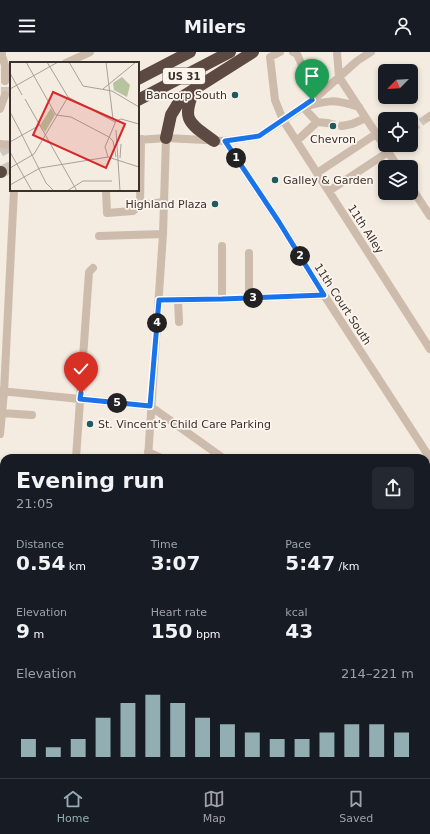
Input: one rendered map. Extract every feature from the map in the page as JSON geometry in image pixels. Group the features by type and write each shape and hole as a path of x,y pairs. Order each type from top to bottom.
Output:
{"highway":[{"name":"US 31","path":"139,79 190,52"},
{"name":"US 31","path":"139,99 230,52"},
{"path":"166,138 171,115 182,97 253,52"},
{"path":"196,88 188,106 190,119 195,126 220,141"}],"street":[{"path":"2,52 2,56 8,65 5,82"},
{"path":"68,62 90,52"},
{"name":"11th Alley","path":"280,52 270,57 275,100 283,120 429,345"},
{"path":"293,52 297,54 316,97"},
{"path":"337,52 339,76 378,137"},
{"path":"140,205 139,139 166,138 220,141 259,136 316,97 357,61 371,52"},
{"path":"0,109 5,95"},
{"path":"303,106 326,100 338,100 359,106"},
{"path":"303,106 318,122 327,123"},
{"path":"342,126 352,124 366,118"},
{"path":"301,137 318,122"},
{"path":"317,173 376,134"},
{"path":"148,454 150,406 163,234 166,138"},
{"name":"11th Court South","path":"220,141 279,222 324,295 427,454"},
{"path":"0,144 10,145"},
{"path":"329,192 382,152"},
{"path":"0,434 10,298 14,191"},
{"path":"106,191 107,213 133,211 140,205 164,202"},
{"path":"418,198 430,216"},
{"path":"99,236 163,234"},
{"path":"222,246 222,299"},
{"path":"249,253 249,298"},
{"path":"76,454 89,272 93,268"},
{"path":"159,300 324,295"},
{"path":"0,297 10,298"},
{"path":"178,300 179,322"},
{"path":"2,392 150,406 217,454"},
{"path":"2,412 32,415"}],"tunnel":[{"path":"5,81 5,95"},
{"path":"418,124 427,118"},
{"path":"327,123 342,126"},
{"path":"0,151 10,146"},
{"path":"1,172 10,168"}],"place":[{"name":"Bancorp South","path":"235,95"},
{"name":"Chevron","path":"333,126"},
{"name":"Galley & Garden","path":"275,180"},
{"name":"Highland Plaza","path":"215,204"},
{"name":"St. Vincent's Child Care Parking","path":"90,424"}],"route":[{"path":"81,393 80,399 150,406 159,300 324,295 279,222 225,141 259,136 312,100"}]}
